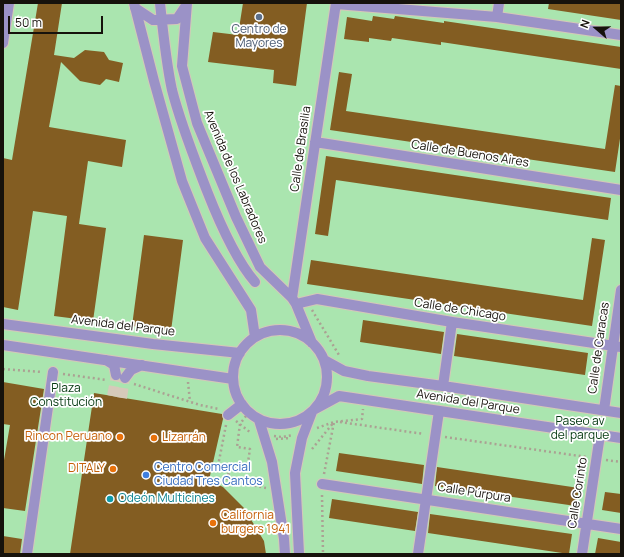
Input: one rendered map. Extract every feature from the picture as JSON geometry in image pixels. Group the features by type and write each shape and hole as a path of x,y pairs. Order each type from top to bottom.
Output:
{"street":[{"path":"3,43 9,3"},
{"path":"160,3 172,89 184,131 218,219 247,273 255,282"},
{"path":"135,6 153,20 162,20 177,19 187,3"},
{"name":"Avenida de los Labradores","path":"187,3 182,66 197,122 236,217 260,267 294,301 312,343"},
{"path":"498,16 499,3"},
{"path":"336,4 498,16 621,35"},
{"name":"Calle de Brasilia","path":"294,301 315,142 336,4"},
{"path":"135,6 182,181 205,238 251,310 255,337"},
{"name":"Calle de Buenos Aires","path":"315,142 621,190"},
{"name":"Calle de Caracas","path":"604,410 617,347 621,290"},
{"name":"Calle de Chicago","path":"294,301 317,299 452,322 617,347"},
{"path":"442,386 452,322"},
{"name":"Avenida del Parque","path":"3,324 153,344 240,353"},
{"path":"284,330 299,334 312,343 324,360 327,372 326,386 322,398 313,410 303,418 289,423 274,424 259,420 242,404 235,391 233,379 234,365 246,344 255,337 269,331 284,330"},
{"path":"3,345 233,379"},
{"path":"106,360 114,365 121,379 131,370 142,365"},
{"name":"Avenida del Parque","path":"324,360 344,371 368,376 621,413"},
{"path":"27,554 54,372"},
{"name":"Avenida del Parque","path":"313,410 339,396 621,438"},
{"path":"228,415 242,404"},
{"path":"299,554 296,473 303,435 313,410"},
{"path":"418,554 439,410"},
{"path":"259,420 272,462 285,554"},
{"name":"Calle Corinto","path":"582,554 600,435"},
{"name":"Calle Púrpura","path":"322,484 621,529"}],"path":[{"path":"3,369 54,372 121,379 200,405 222,410 250,432 264,437 303,435 334,422"},
{"path":"249,412 240,424 237,447 250,449 247,469 230,467 227,480 276,490"},
{"path":"212,470 217,471 228,415"},
{"path":"264,437 303,435"}],"green space":[{"path":"3,3 621,3 621,554 3,554"}],"building":[{"path":"38,3 62,3 54,55 74,58 85,50 104,52 109,60 123,63 119,82 106,79 100,85 80,81 61,62 49,127 126,140 122,167 88,161 79,224 106,228 93,321 54,316 67,216 33,211 18,310 3,307 3,158 12,160"},
{"path":"243,3 307,3 296,86 273,83 274,70 208,62 213,32 238,35"},
{"path":"549,3 621,3 621,20 548,9"},
{"path":"373,16 394,19 395,16 444,23 444,21 621,47 621,69 441,42 441,45 392,38 391,41 369,38 369,42 344,39 347,17 372,21"},
{"path":"339,72 352,74 346,111 605,149 615,85 621,86 621,132 615,172 330,130"},
{"path":"326,156 611,198 608,220 336,180 328,236 315,234"},
{"path":"144,235 183,240 171,331 132,326"},
{"path":"592,238 605,240 592,326 307,284 311,260 583,300"},
{"path":"363,320 444,332 441,354 360,342"},
{"path":"457,334 588,353 585,375 454,356"},
{"path":"3,382 44,389 25,511 3,508 3,466 10,425 3,424"},
{"name":"Centro Comercial Ciudad Tres Cantos","path":"94,393 222,414 223,419 209,480 223,487 244,508 264,541 266,554 70,554"},
{"path":"339,453 424,465 422,484 336,471"},
{"path":"437,467 579,488 576,506 435,486"},
{"path":"605,492 621,494 621,513 602,510"},
{"path":"332,499 418,512 415,531 329,518"},
{"path":"430,514 572,534 569,554 428,533"},
{"path":"3,536 22,539 20,554 3,554"},
{"path":"598,538 621,542 621,554 595,554"}],"tunnel":[{"path":"112,396 116,375"},
{"path":"122,398 125,378"}],"place":[{"name":"Centro de Mayores","path":"259,17"},
{"name":"Rincon Peruano","path":"120,437"},
{"name":"Lizarrán","path":"154,438"},
{"name":"DITALY","path":"113,469"},
{"name":"Centro Comercial Ciudad Tres Cantos","path":"146,475"},
{"name":"Odeón Multicines","path":"110,499"},
{"name":"California burgers 1941","path":"213,523"}],"park label":[{"name":"Plaza Constitución","path":"66,396"},
{"name":"Paseo av del parque","path":"580,429"}]}
